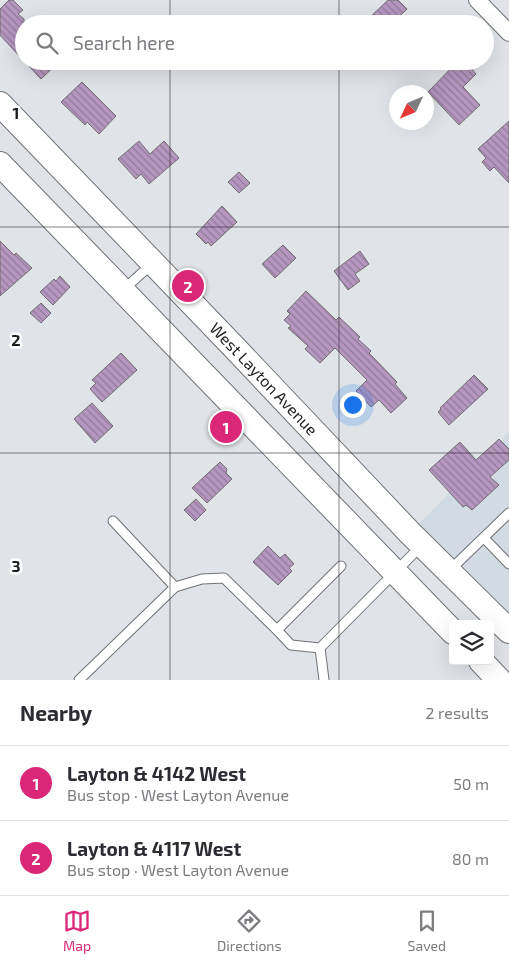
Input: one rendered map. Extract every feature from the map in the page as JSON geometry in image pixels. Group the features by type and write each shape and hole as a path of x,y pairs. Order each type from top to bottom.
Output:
{"main road":[{"name":"West Layton Avenue","path":"0,104 422,545 509,631"},
{"path":"0,164 449,628"},
{"path":"485,665 499,680"}],"street":[{"path":"478,0 492,15"},
{"path":"494,17 509,33"}],"lane":[{"path":"122,290 153,263"},
{"path":"448,571 509,514"},
{"path":"113,521 175,587"},
{"path":"484,538 509,564"},
{"path":"320,648 422,545"},
{"path":"277,630 341,566"},
{"path":"79,680 175,587 202,580 224,578 291,645 320,648"},
{"path":"320,648 324,680"}],"shaded area":[{"path":"509,432 509,631 410,533"}],"building":[{"path":"9,0 13,0 23,10 18,14 19,15 15,15 15,51 0,35 0,9"},
{"path":"388,0 398,0 407,9 401,15 372,15"},
{"path":"32,70 50,70 41,79"},
{"path":"449,70 473,70 476,74 463,87 480,105 459,125 434,98 434,86"},
{"path":"82,82 116,116 99,134 87,122 85,125 61,102"},
{"path":"509,121 509,183 494,167 490,171 482,162 486,158 478,149"},
{"path":"139,141 150,154 164,141 179,158 149,184 141,174 136,179 118,159"},
{"path":"239,172 250,183 239,193 228,182"},
{"path":"222,206 237,222 211,246 208,242 206,244 196,234"},
{"path":"0,241 14,255 16,253 32,268 0,296"},
{"path":"283,245 296,258 275,278 262,264"},
{"path":"360,251 369,264 355,274 360,281 348,290 334,271"},
{"path":"60,276 70,287 53,305 40,292"},
{"path":"306,291 336,320 339,317 360,337 358,339 371,351 369,353 397,382 395,384 407,398 391,413 379,400 371,407 356,391 367,380 335,348 320,363 305,349 308,346 288,328 291,326 284,320 290,314 287,311"},
{"path":"41,303 51,313 41,323 30,313"},
{"path":"121,353 137,370 102,402 90,389 96,383 92,380"},
{"path":"474,375 488,389 449,425 438,412 440,408"},
{"path":"92,403 113,426 95,443 74,419"},
{"path":"499,439 509,449 509,460 490,477 499,485 472,510 466,505 463,507 429,470 460,442 476,460"},
{"path":"220,462 227,469 226,473 232,479 207,503 192,488"},
{"path":"196,499 206,510 195,521 184,510"},
{"path":"268,546 280,558 285,554 294,564 289,568 292,571 278,585 253,562"}],"place":[{"name":"Layton & 4117 West","path":"188,286"},
{"name":"Layton & 4142 West","path":"226,427"}]}
